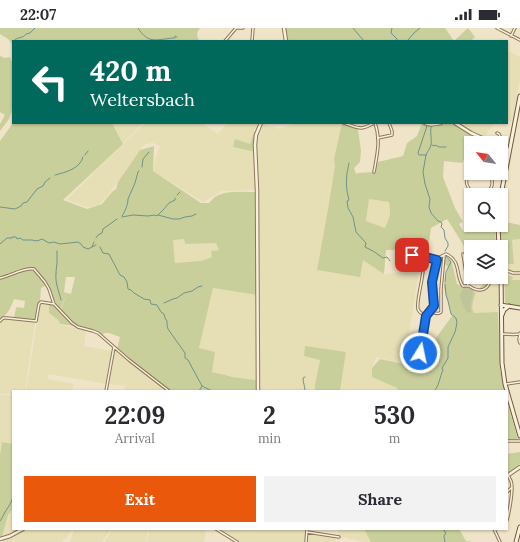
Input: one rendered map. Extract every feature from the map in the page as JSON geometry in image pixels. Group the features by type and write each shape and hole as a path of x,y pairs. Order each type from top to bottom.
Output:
{"main road":[{"path":"502,188 520,96"},
{"path":"501,284 502,363 507,390"},
{"path":"501,305 520,308"},
{"path":"501,315 504,310 510,306"},
{"path":"508,393 520,436"},
{"path":"516,542 520,527"}],"street":[{"path":"226,40 236,28 242,28"},
{"path":"252,40 253,28"},
{"path":"284,28 286,40"},
{"path":"497,28 520,40"},
{"path":"511,36 515,28"},
{"path":"258,390 257,190 255,146 256,135 261,124"},
{"path":"352,124 358,128 365,128 372,124"},
{"path":"374,124 378,132 378,149 374,172"},
{"path":"378,138 392,135 389,124"},
{"path":"457,124 476,136"},
{"path":"497,133 500,136"},
{"path":"488,184 491,187 493,180"},
{"path":"463,254 468,286"},
{"path":"399,260 412,255 418,255 437,260"},
{"path":"418,366 426,316 434,306 432,282 438,257 448,255 455,261 460,283 463,286 482,290 489,284"},
{"path":"430,311 436,314 441,312 444,256"},
{"path":"0,278 8,277 30,268 37,271 49,289 54,304 68,318 78,327 93,330 98,333 129,360 168,390"},
{"path":"423,270 418,305 420,313 426,316"},
{"path":"508,272 520,273"},
{"path":"0,321 3,318 36,320 39,304 41,302 54,304"},
{"path":"501,334 511,335 520,333 520,343"},
{"path":"106,390 114,347"},
{"path":"506,384 520,382"},
{"path":"508,441 520,441"},
{"path":"508,475 520,467"},
{"path":"508,477 512,486 508,514"},
{"path":"508,491 512,486"},
{"path":"0,539 21,530"},
{"path":"218,530 237,542"},
{"path":"494,530 500,542"},
{"path":"306,542 307,532 339,538"}],"shaded area":[{"path":"508,51 520,57 520,79 512,122 508,120"},
{"path":"113,124 142,124 123,143"},
{"path":"144,124 203,124 218,134 226,124 260,124 256,133 254,132 250,144 233,147 255,152 256,190 222,191 203,202 153,171 160,146 153,143 146,144 141,148 118,182 104,200 98,205 87,207 67,199"},
{"path":"262,124 280,129 292,124 342,124 334,159 335,166 317,270 363,259 384,274 419,271 404,364 376,357 372,368 372,377 398,388 399,390 340,390 346,352 320,360 315,390 259,390 257,137"},
{"path":"460,124 493,124 485,136 480,136"},
{"path":"369,199 390,202 389,221 385,228 366,221"},
{"path":"184,238 185,244 216,243 219,250 211,251 212,257 201,261 175,264 173,240"},
{"path":"520,239 520,280 512,280 508,275 508,264 514,264 512,240"},
{"path":"491,284 498,284 498,312 474,313 472,310 472,303 476,292"},
{"path":"213,288 257,295 257,380 232,377 212,372 199,348"},
{"path":"40,304 49,304 49,313 58,320 60,325 86,330 84,346 112,351 106,384 49,374 48,379 74,384 73,390 26,390"},
{"path":"4,319 35,322 25,390 12,390 12,394 0,394 0,322"},
{"path":"116,350 167,390 124,390 125,386 108,384 114,351"},
{"path":"0,395 12,395 12,444 2,442 0,455"},
{"path":"12,510 12,530 17,530 2,537 8,515"},
{"path":"26,530 71,530 62,542 3,542 4,539 12,538"},
{"path":"74,530 110,530 102,542 70,542"},
{"path":"112,530 148,530 146,542 104,542"},
{"path":"149,530 206,530 204,542 147,542"},
{"path":"219,530 307,530 305,542 239,542"},
{"path":"338,530 365,530 371,542 366,542 338,536"},
{"path":"309,533 336,537 335,542 306,542 307,534"}],"green space":[{"path":"0,28 200,28 197,34 199,40 12,40 12,44 0,34"},
{"path":"285,28 445,28 453,40 287,40"},
{"path":"468,28 475,37 472,40 455,40"},
{"path":"0,56 5,58 10,57 12,62 12,110 9,119 0,131 0,124 5,115 0,112"},
{"path":"12,124 113,124 123,144 63,200 87,209 102,204 116,189 118,182 140,150 154,146 153,171 201,203 209,203 216,196 225,193 256,192 257,295 213,288 199,348 215,352 212,372 232,377 257,380 257,390 169,390 117,349 120,337 109,333 104,333 102,336 96,332 75,325 61,310 67,293 61,308 59,308 55,303 47,285 41,288 40,301 35,320 14,318 16,308 24,308 25,301 14,299 7,313 0,319 0,141","holes":["184,239 185,244 216,243 219,250 211,251 212,257 201,261 175,263 173,240","66,277 75,277 71,294 64,292"]},
{"path":"342,124 347,124 358,129 361,151 360,162 354,168 356,174 374,172 378,162 403,156 407,143 417,136 422,124 460,124 477,134 476,136 464,136 464,159 462,163 444,161 443,177 455,208 463,222 459,224 464,232 495,232 496,240 464,240 464,246 447,219 431,228 428,249 386,250 384,274 363,260 360,277 317,270 335,166 334,159","holes":["369,199 389,202 390,215 385,228 366,221"]},
{"path":"254,132 256,133 255,152 233,147 235,139 250,144"},
{"path":"508,222 520,225 520,239 512,240 514,264 508,264 508,240 501,240 501,232 508,232"},
{"path":"445,257 452,263 457,284 476,292 472,306 474,313 498,312 500,369 505,390 398,390 397,388 372,377 372,368 380,359 422,366 425,353 452,316 444,288 448,267 445,264"},
{"path":"508,275 513,277 512,280 520,280 520,307 505,302 504,284 508,284"},
{"path":"483,284 491,284 488,288 483,291 476,292"},
{"path":"464,288 469,288 473,291 470,307 471,313 467,312 461,299 460,294"},
{"path":"49,304 53,304 75,326 60,324 58,320 49,313"},
{"path":"305,346 346,352 340,390 315,390 320,360 304,356"},
{"path":"508,405 518,440 508,441"},
{"path":"2,442 12,444 12,510 8,515 2,537 0,537 0,455"},
{"path":"520,452 520,464 508,474 508,454"},
{"path":"365,530 460,530 466,541 473,542 371,542"}],"waterway":[{"path":"15,40 30,33 35,28"},
{"path":"138,28 145,37 153,40 175,38 175,36 177,37"},
{"path":"353,28 363,40"},
{"path":"392,28 391,33 397,40"},
{"path":"408,40 420,28"},
{"path":"427,126 418,153 419,155 426,155 423,172 430,199 429,207 431,213 442,224 441,227 444,230 445,238 448,243 445,251"},
{"path":"426,155 431,145 431,127"},
{"path":"432,145 446,147"},
{"path":"85,155 88,151"},
{"path":"142,167 143,159 149,152"},
{"path":"55,175 76,167 83,157"},
{"path":"349,163 346,183 349,200 347,201 348,208 353,217 356,232 366,243 365,247 383,258 387,257 390,261"},
{"path":"122,216 139,171"},
{"path":"0,207 15,209 21,206 23,203 27,202 37,189 43,186 50,178"},
{"path":"177,195 180,192"},
{"path":"158,215 169,203 175,200 175,198"},
{"path":"122,217 133,215 158,215 179,219 196,214"},
{"path":"96,238 102,233 103,229 117,219"},
{"path":"0,244 7,238 16,237 17,239 20,238 23,240 37,241 42,239 49,243 54,242 60,244 78,242 83,247 88,249 96,245"},
{"path":"92,247 94,242"},
{"path":"100,247 103,253 109,254 120,275 124,277 127,282 128,289 144,299 150,300 151,304 157,305 164,314 168,329 185,353 185,358 188,360 202,386 200,390"},
{"path":"57,251 56,281 61,300"},
{"path":"445,282 446,272 451,262 446,256"},
{"path":"400,264 412,261"},
{"path":"435,390 443,370 442,368 448,358 448,347 455,332 457,323 456,318 451,314 445,284"},
{"path":"164,303 202,286"},
{"path":"305,377 303,378 305,390"},
{"path":"202,386 210,390"},
{"path":"0,521 12,500"},
{"path":"444,530 446,533 444,536 445,542"}],"route":[{"path":"412,255 437,260 432,282 434,306 426,316 420,353"}]}
